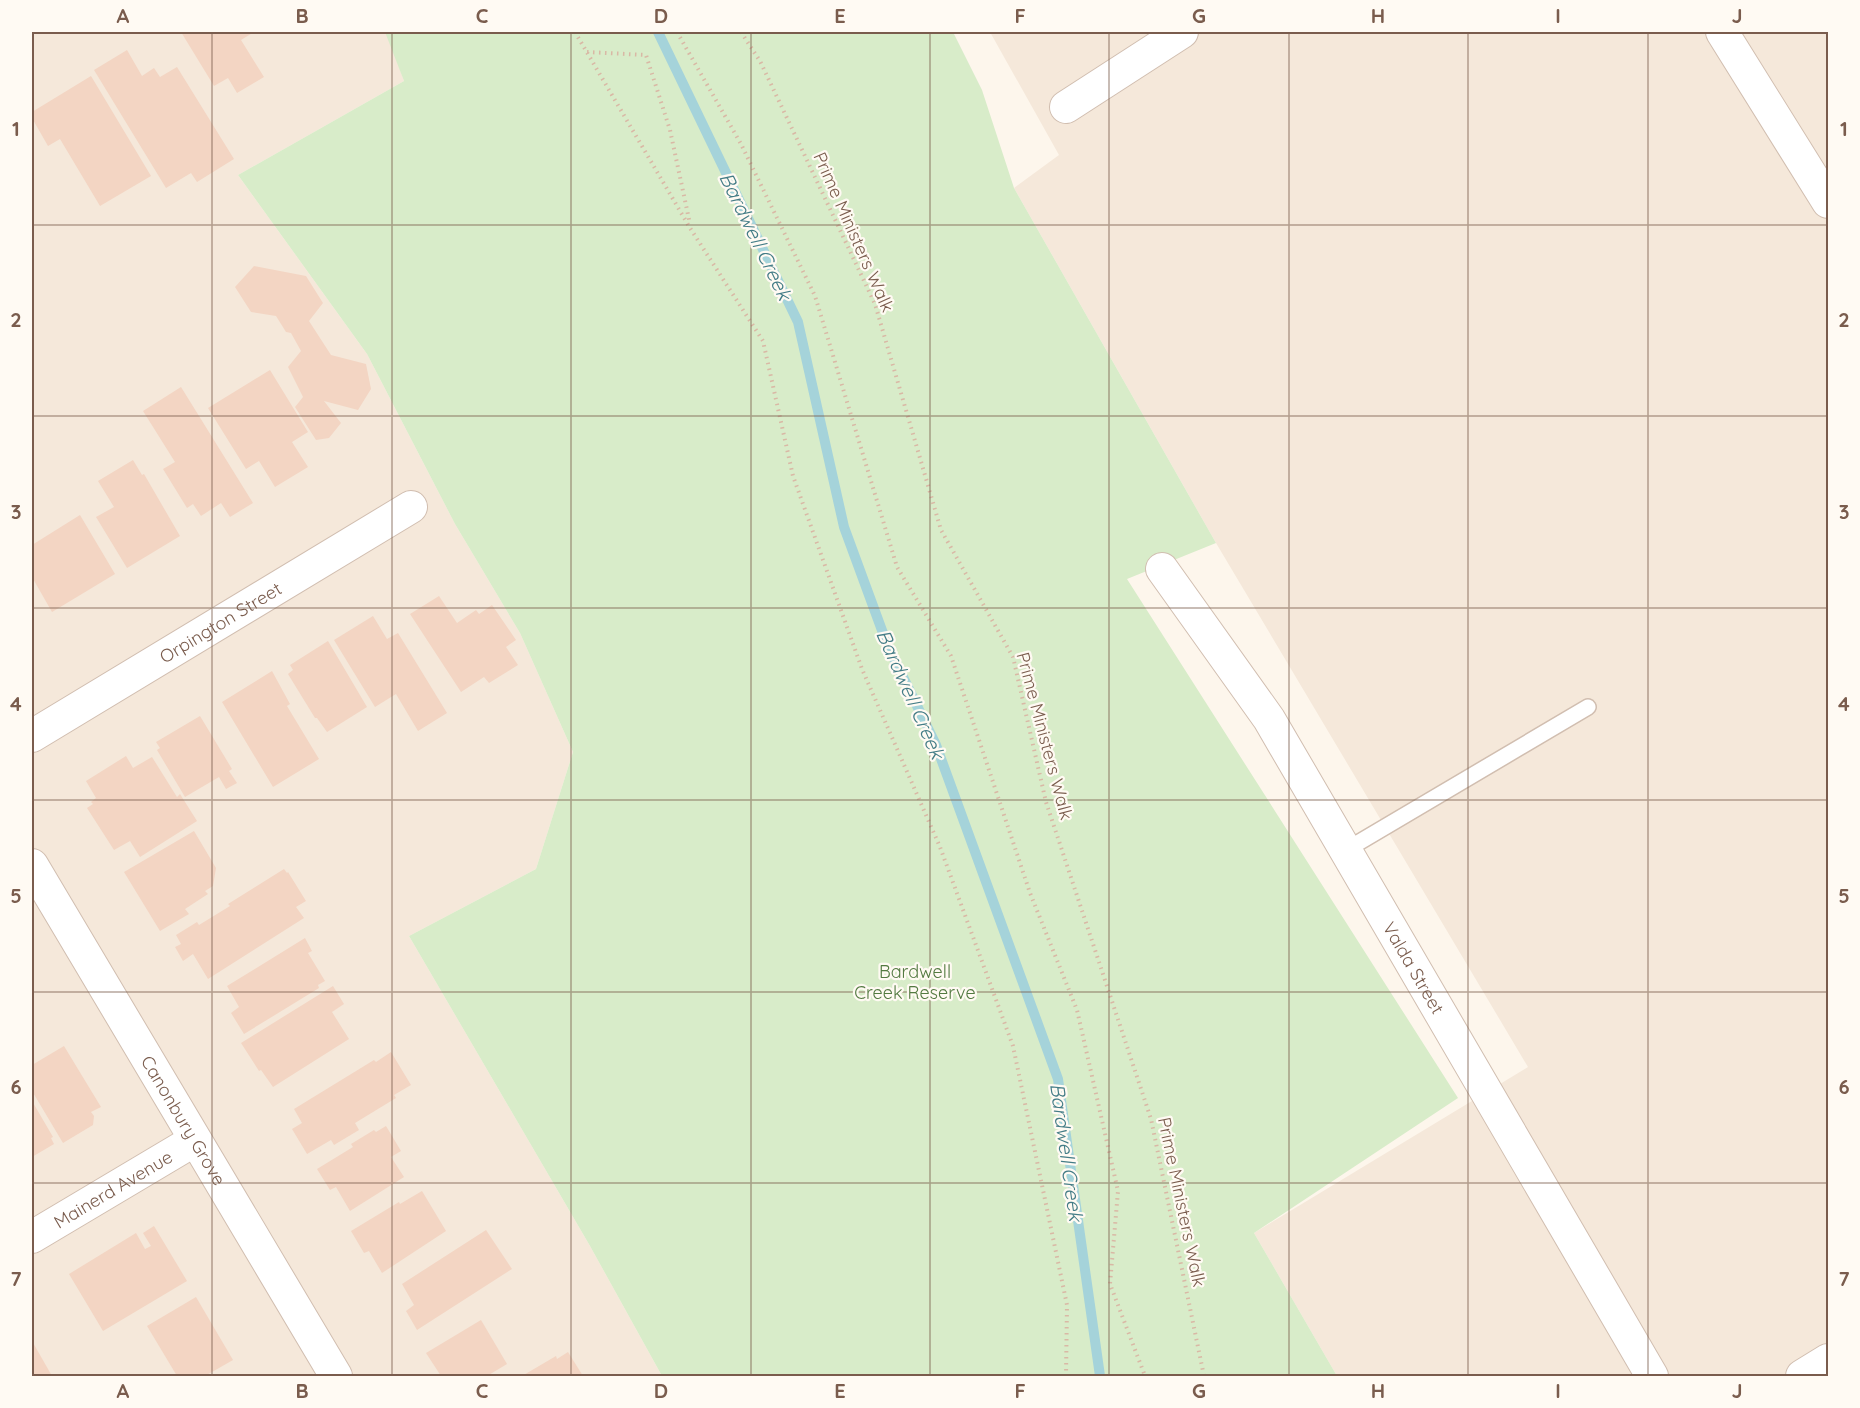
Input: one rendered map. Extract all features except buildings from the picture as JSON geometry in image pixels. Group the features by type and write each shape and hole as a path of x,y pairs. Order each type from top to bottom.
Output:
{"street":[{"path":"1066,107 1182,32"},
{"path":"1722,32 1828,202"},
{"name":"Orpington Street","path":"32,736 411,507"},
{"name":"Valda Street","path":"1162,569 1269,719 1652,1377"},
{"name":"Canonbury Grove","path":"32,865 336,1377"},
{"name":"Mainerd Avenue","path":"32,1237 195,1140"},
{"path":"1802,1377 1828,1360"}],"lane":[{"path":"1346,850 1588,707"}],"path":[{"path":"575,32 690,228 763,341 793,476 854,648 940,847 1013,1046 1067,1305 1066,1377"},
{"path":"677,32 741,144 815,296 897,567 951,656 1030,892 1077,1010 1118,1191 1110,1284 1145,1377"},
{"name":"Prime Ministers Walk","path":"741,32 760,61 876,304 941,530 1013,657 1046,802 1151,1119 1204,1377"},
{"path":"587,52 646,55 670,130 690,228"}],"shaded area":[{"path":"32,32 387,32 404,81 238,175 367,354 455,524 520,633 573,752 536,869 409,936 590,1246 662,1376 32,1376"},
{"path":"990,32 1828,32 1828,1376 1337,1376 1254,1233 1528,1067 1216,543 1014,188 1059,155"}],"green space":[{"name":"Bardwell Creek Reserve","path":"385,32 953,32 982,90 1014,188 1216,543 1127,579 1458,1098 1254,1233 1337,1376 662,1376 590,1246 409,936 536,869 573,752 520,633 455,524 367,354 238,175 404,81"}],"waterway":[{"name":"Bardwell Creek","path":"658,32 798,322 844,527 887,644 936,745 1058,1079 1100,1376"}]}
